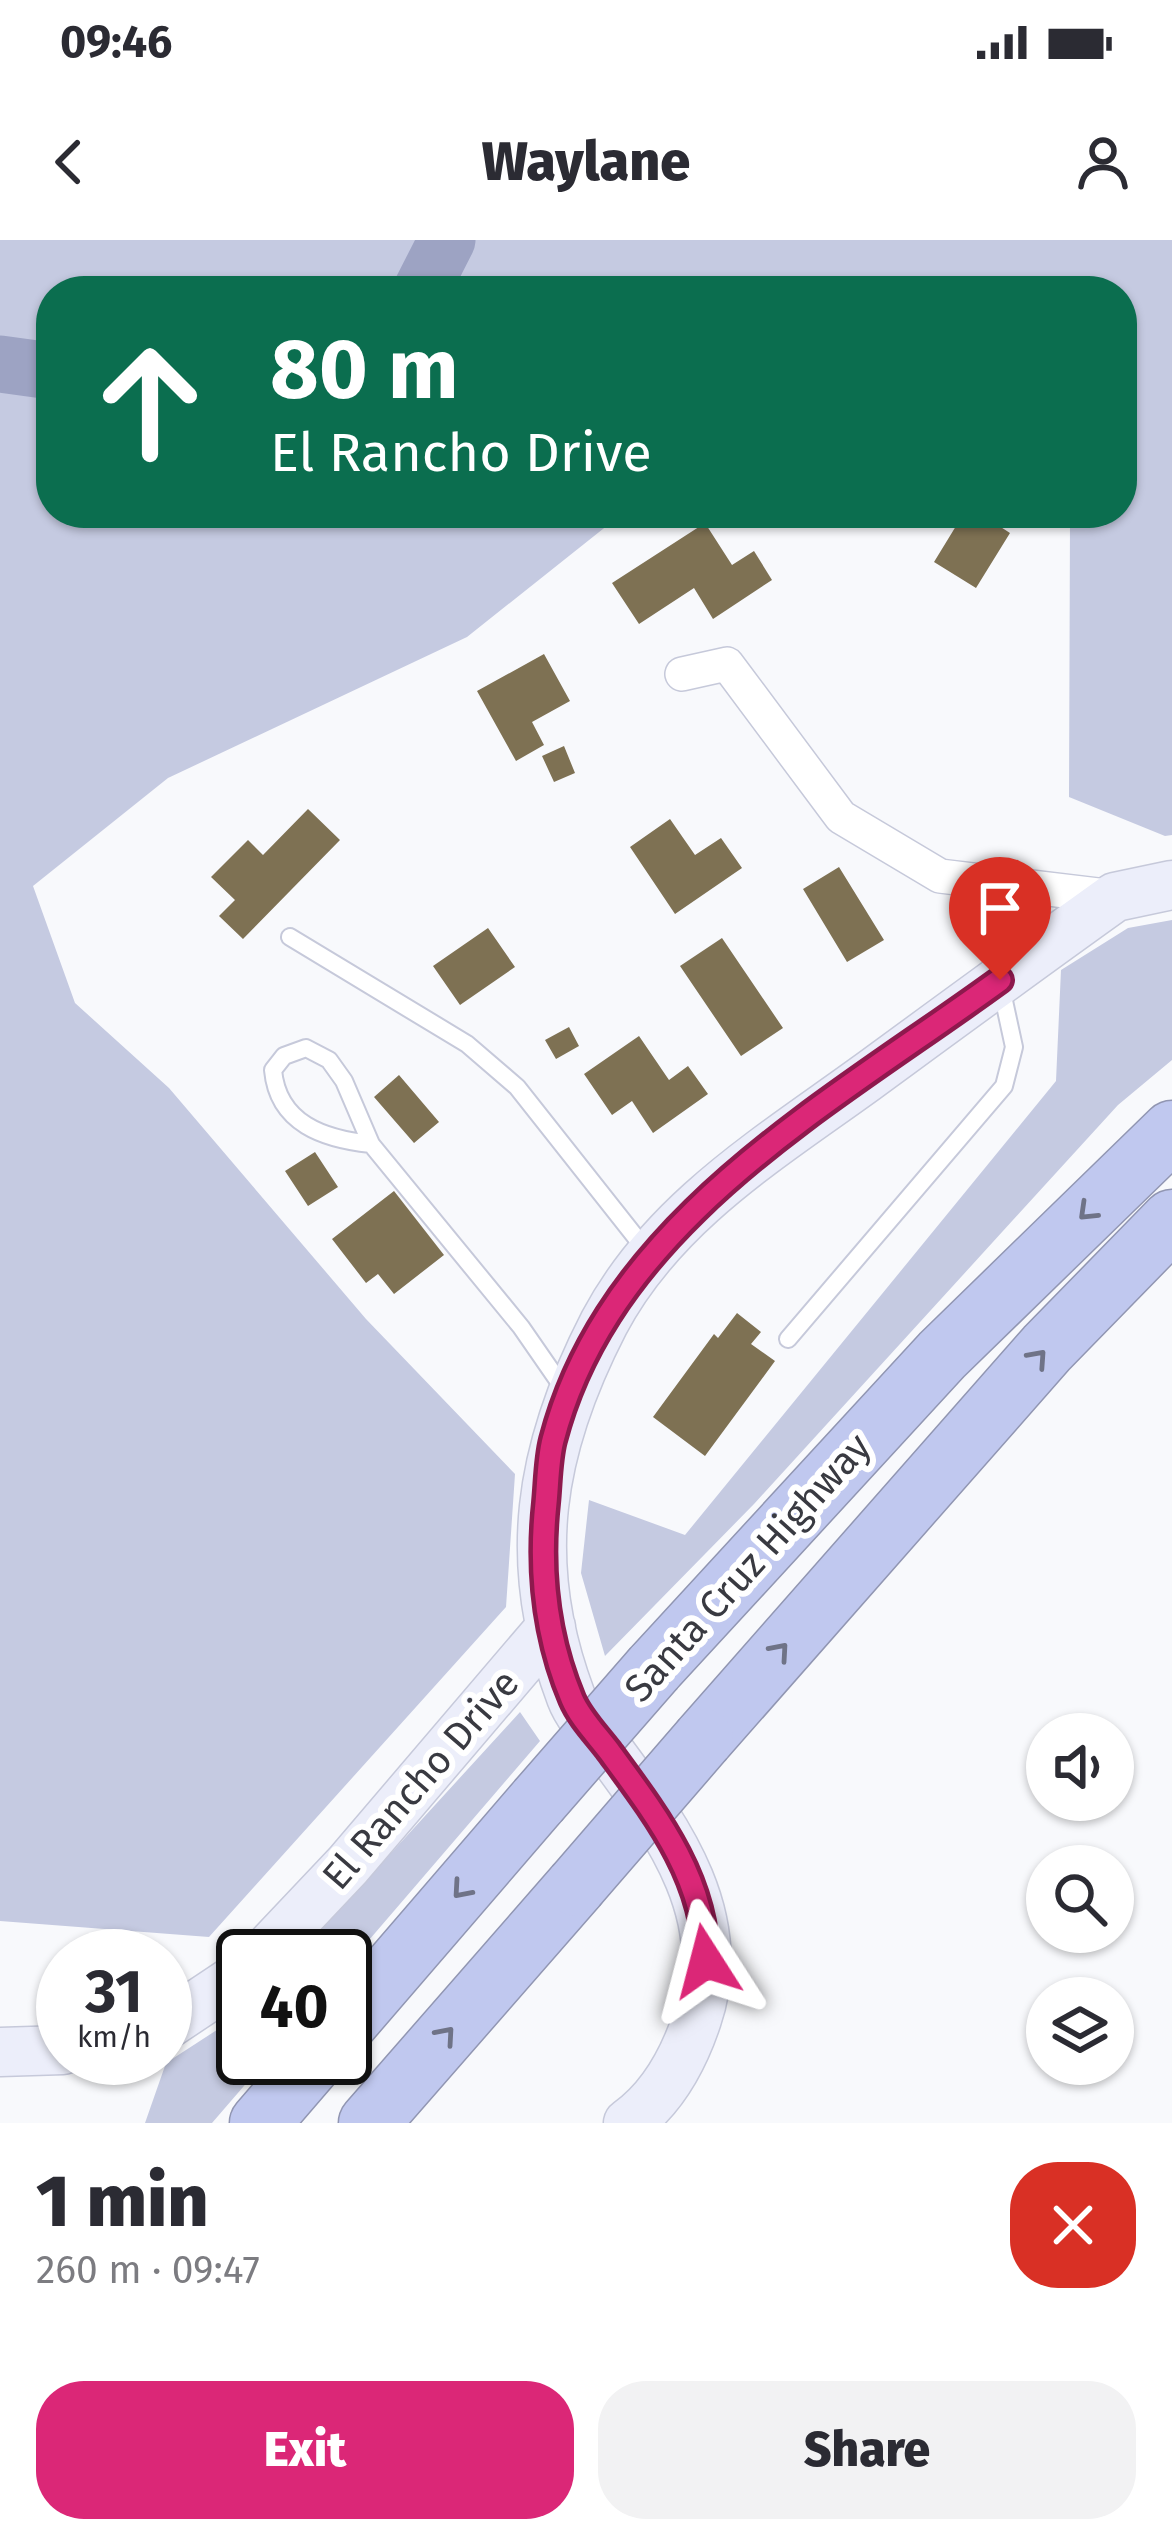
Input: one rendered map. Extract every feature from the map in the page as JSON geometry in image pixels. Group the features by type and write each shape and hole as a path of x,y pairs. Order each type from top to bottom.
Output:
{"highway":[{"name":"Santa Cruz Highway","path":"372,1994 654,1668 926,1371 1172,1131"},
{"name":"Santa Cruz Highway","path":"369,2123 1047,1348 1172,1220"},
{"path":"260,2123 293,2085"}],"street":[{"path":"682,674 727,664 841,817 940,876 1114,897 1172,885"},
{"path":"628,2123 666,2085 689,2042 706,1992 706,1930 683,1860 573,1702 551,1627 540,1561 553,1441 570,1398 606,1319 649,1254 703,1197 1114,897"},
{"name":"El Rancho Drive","path":"288,1929 551,1627"},
{"path":"0,2052 36,2051"}],"lane":[{"path":"290,937 467,1044 517,1087 649,1254"},
{"path":"788,1339 1004,1085 1014,1047 1000,980"},
{"path":"370,1144 314,1134 290,1112 274,1085 273,1070 284,1056 306,1048 329,1060 370,1144 521,1327 570,1398"}],"shaded area":[{"path":"0,240 1172,240 1172,835 1165,836 1069,797 1070,528 1137,528 1137,276 36,276 36,528 604,528 467,637 168,778 33,886 75,1003 169,1088 366,1319 515,1474 506,1607 209,1937 192,1936 192,1929 104,1929 0,1921"},
{"path":"1172,920 1172,1060 1118,1105 754,1504 605,1656 581,1573 589,1500 685,1535 1056,1081 1061,970 1128,928"},
{"path":"520,1712 540,1741 372,1937 372,1929 322,1929"},
{"path":"216,2031 216,2085 245,2085 212,2123 145,2123 158,2085 192,2085 192,2046"}],"building":[{"path":"697,528 708,528 732,565 754,551 772,580 713,619 694,588 639,624 612,583"},
{"path":"955,528 1002,528 1010,533 976,588 934,562"},
{"path":"544,654 570,701 532,722 544,745 516,761 477,691"},
{"path":"564,746 575,773 554,782 542,756"},
{"path":"308,809 340,840 243,939 219,916 235,900 211,877 248,840 263,855"},
{"path":"670,819 695,855 721,838 742,868 675,914 630,847"},
{"path":"839,867 884,940 847,962 803,889"},
{"path":"488,928 515,967 460,1005 433,966"},
{"path":"722,938 783,1028 741,1056 680,966"},
{"path":"569,1027 579,1046 556,1059 545,1040"},
{"path":"639,1036 669,1080 688,1066 708,1094 653,1133 632,1101 612,1115 584,1074"},
{"path":"399,1075 439,1122 414,1143 374,1097"},
{"path":"315,1152 338,1187 308,1206 285,1171"},
{"path":"394,1191 444,1255 394,1294 378,1274 366,1283 332,1239"},
{"path":"737,1313 761,1332 751,1344 775,1361 705,1456 653,1417 714,1334 718,1338"}],"waterway":[{"path":"429,276 447,240"},
{"path":"0,364 36,369"}],"route":[{"path":"706,1961 706,1930 683,1860 650,1806 573,1702 551,1627 540,1561 553,1441 606,1319 644,1260 703,1197 1000,980"}]}
